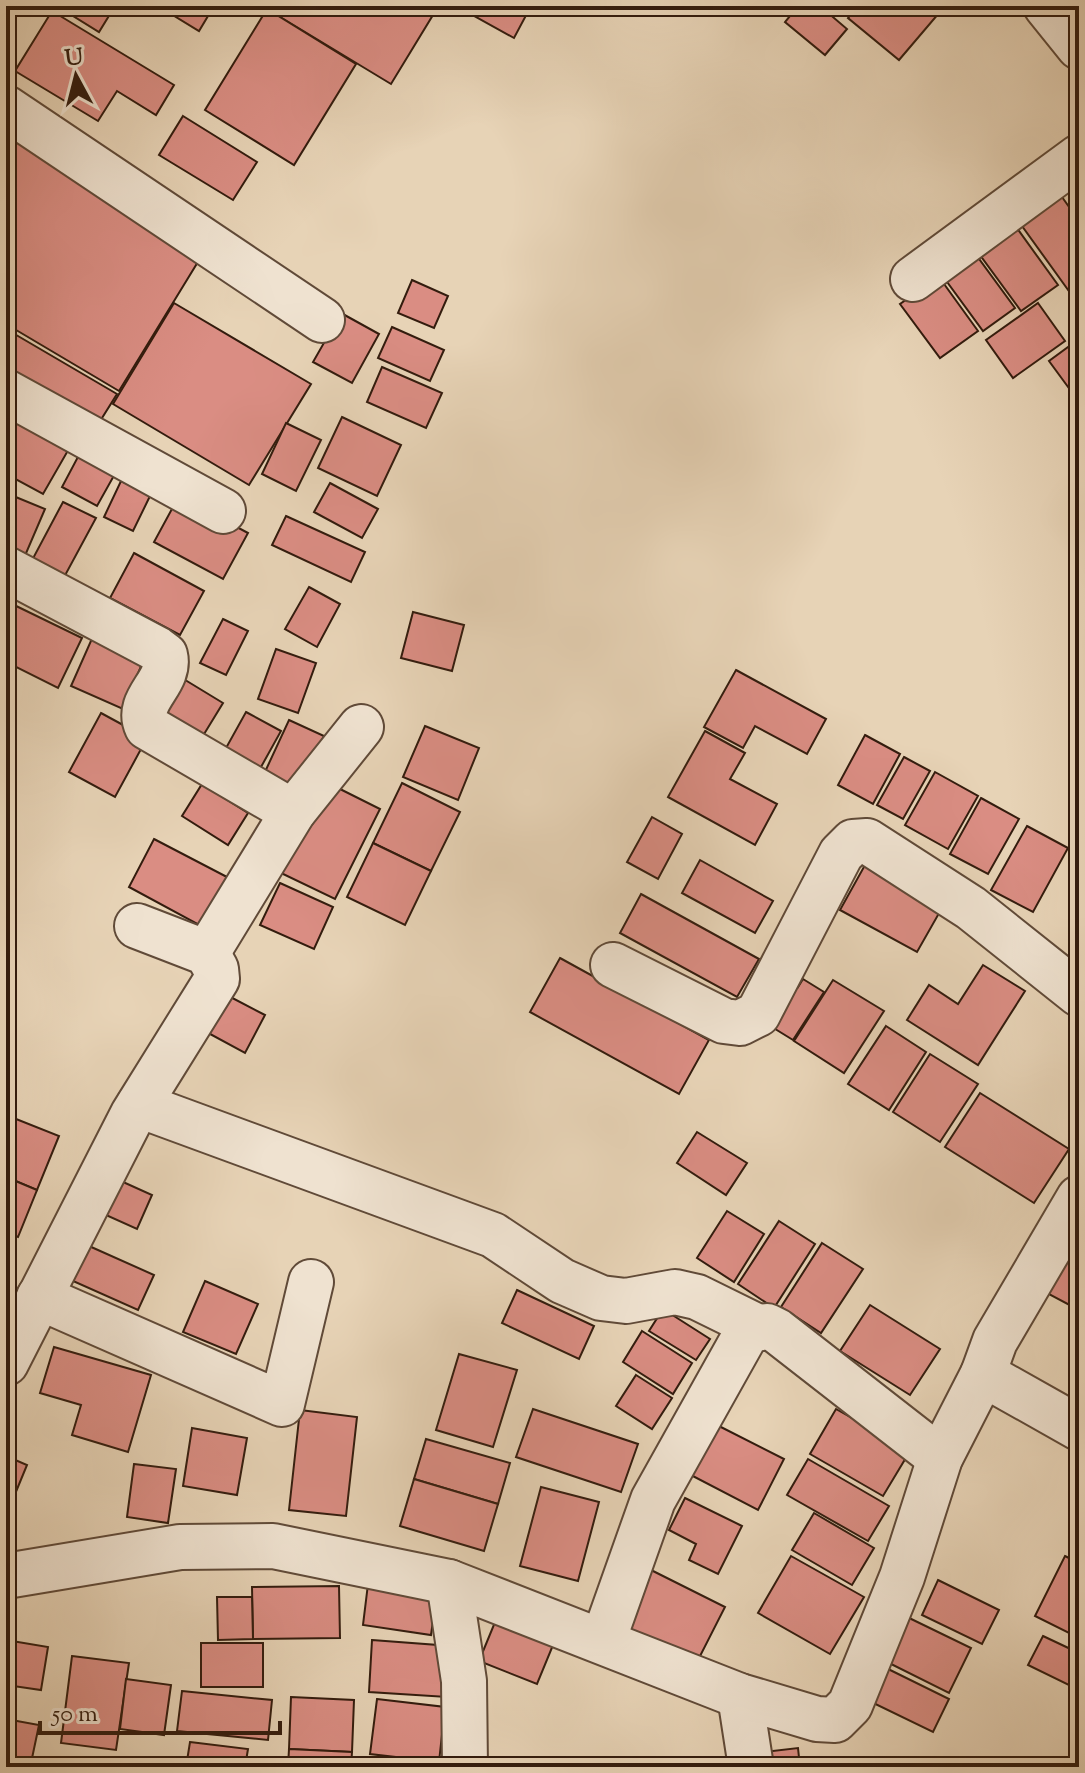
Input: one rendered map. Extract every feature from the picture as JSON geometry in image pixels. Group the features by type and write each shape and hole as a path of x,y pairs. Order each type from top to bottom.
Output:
{"street":[{"path":"1046,6 1079,47"},
{"path":"6,108 322,320"},
{"path":"913,279 1079,157"},
{"path":"6,392 223,511"},
{"path":"6,569 165,655 166,673 146,703 143,718 147,727 293,812"},
{"path":"207,953 293,812 361,727"},
{"path":"613,965 724,1021 740,1023 758,1014 841,854 853,842 867,841 971,908 1079,994"},
{"path":"6,1363 139,1105 217,979 216,969 207,953 137,926"},
{"path":"139,1105 493,1235 562,1281 601,1298 626,1301 675,1292 686,1294 758,1327"},
{"path":"6,1576 180,1547 273,1546 449,1582 740,1696 817,1719 835,1720 850,1705 902,1577 940,1458 983,1374 995,1341 1079,1198"},
{"path":"39,1297 282,1404 311,1282"},
{"path":"603,1641 653,1500 747,1332 767,1326 777,1331 940,1458"},
{"path":"983,1374 1079,1428"},
{"path":"449,1582 464,1681 465,1767"},
{"path":"740,1696 751,1767"}],"building":[{"path":"57,6 115,6 99,32"},
{"path":"158,6 214,6 199,31"},
{"path":"269,6 429,6 436,10 391,84 267,9"},
{"path":"473,6 531,6 514,38 469,13"},
{"path":"798,6 820,6 847,29 825,55 785,22"},
{"path":"858,6 945,6 899,60 848,18"},
{"path":"267,9 356,64 294,165 205,110"},
{"path":"52,11 174,85 156,115 117,91 98,121 15,71"},
{"path":"183,116 257,162 233,200 159,155"},
{"path":"6,134 204,252 119,391 6,324 13,311 6,307"},
{"path":"1079,166 1079,207 1059,181"},
{"path":"1062,197 1079,221 1079,289 1071,294 1022,226"},
{"path":"1014,224 1058,285 1021,311 977,251"},
{"path":"974,252 1015,308 983,331 942,275"},
{"path":"939,277 978,331 940,358 900,304"},
{"path":"412,280 448,296 434,328 398,313"},
{"path":"174,303 311,384 249,485 113,404"},
{"path":"1038,303 1065,341 1013,378 986,340"},
{"path":"341,313 379,334 352,383 313,362"},
{"path":"392,327 444,350 430,381 378,358"},
{"path":"6,329 117,394 92,434 6,384"},
{"path":"1079,339 1079,386 1071,391 1049,361"},
{"path":"382,367 442,393 426,428 367,402"},
{"path":"6,412 70,447 43,494 6,474"},
{"path":"342,417 401,445 377,496 318,468"},
{"path":"286,423 321,440 296,491 262,474"},
{"path":"80,453 116,472 97,506 62,487"},
{"path":"121,481 151,494 133,531 104,517"},
{"path":"330,483 378,509 362,538 314,512"},
{"path":"6,493 45,509 24,558 6,551"},
{"path":"179,496 248,533 223,579 154,542"},
{"path":"63,502 96,518 62,581 30,564"},
{"path":"286,516 365,552 351,582 272,545"},
{"path":"134,553 204,591 180,635 110,598"},
{"path":"309,587 340,604 317,647 285,629"},
{"path":"10,603 82,638 58,688 6,662 6,611"},
{"path":"413,612 464,625 452,671 401,658"},
{"path":"223,619 248,631 226,675 200,663"},
{"path":"94,634 145,657 123,709 71,686"},
{"path":"276,649 316,663 298,713 258,699"},
{"path":"736,670 826,719 807,754 755,726 743,748 704,727"},
{"path":"177,675 223,703 198,744 151,716"},
{"path":"246,712 281,731 256,776 221,757"},
{"path":"101,713 147,738 115,797 69,772"},
{"path":"289,720 324,736 300,789 264,774"},
{"path":"425,726 479,748 458,800 403,777"},
{"path":"705,731 745,753 730,779 777,804 755,845 668,797"},
{"path":"865,735 900,754 873,804 838,785"},
{"path":"904,757 930,771 903,819 877,805"},
{"path":"935,772 978,796 948,849 905,825"},
{"path":"326,782 380,809 335,899 281,873"},
{"path":"402,783 460,812 431,871 373,843"},
{"path":"202,784 248,813 228,845 182,816"},
{"path":"981,798 1019,819 988,874 950,854"},
{"path":"652,817 682,834 658,879 627,862"},
{"path":"1027,826 1068,848 1033,912 991,890"},
{"path":"154,839 227,877 201,926 129,887"},
{"path":"373,843 431,871 405,925 347,897"},
{"path":"700,860 773,901 755,933 682,893"},
{"path":"865,865 942,908 917,952 840,910"},
{"path":"280,883 333,907 314,949 260,925"},
{"path":"641,894 759,959 737,997 620,933"},
{"path":"560,958 709,1040 679,1094 530,1012"},
{"path":"983,965 1025,991 978,1065 907,1020 929,985 958,1004"},
{"path":"786,979 798,987 803,979 824,992 793,1040 759,1019"},
{"path":"833,980 884,1011 844,1073 794,1041"},
{"path":"219,991 265,1015 245,1053 199,1028"},
{"path":"886,1026 926,1052 889,1110 848,1084"},
{"path":"930,1054 978,1084 940,1142 893,1112"},
{"path":"980,1093 1069,1149 1034,1203 945,1147"},
{"path":"6,1115 59,1136 37,1190 6,1177"},
{"path":"697,1132 747,1163 726,1195 677,1163"},
{"path":"6,1177 37,1190 18,1237 6,1232"},
{"path":"112,1177 152,1195 137,1229 97,1211"},
{"path":"727,1211 764,1234 734,1282 697,1258"},
{"path":"779,1221 815,1244 774,1308 738,1284"},
{"path":"1079,1237 1079,1310 1043,1291"},
{"path":"822,1243 863,1269 821,1333 781,1307"},
{"path":"89,1246 154,1275 138,1310 73,1281"},
{"path":"205,1281 258,1304 236,1354 183,1332"},
{"path":"517,1290 594,1326 579,1359 502,1323"},
{"path":"870,1305 940,1349 910,1395 840,1351"},
{"path":"663,1309 710,1339 696,1360 649,1331"},
{"path":"642,1331 692,1363 673,1394 623,1362"},
{"path":"54,1347 151,1375 128,1452 72,1435 81,1405 40,1393"},
{"path":"459,1354 517,1370 493,1447 436,1430"},
{"path":"636,1375 672,1398 652,1429 616,1406"},
{"path":"533,1409 638,1444 621,1492 516,1457"},
{"path":"836,1409 910,1451 883,1496 810,1454"},
{"path":"300,1410 357,1417 346,1516 289,1510"},
{"path":"713,1423 784,1459 758,1510 687,1473"},
{"path":"192,1428 247,1438 237,1495 183,1486"},
{"path":"426,1439 510,1463 498,1504 414,1479"},
{"path":"6,1456 27,1465 6,1516"},
{"path":"808,1459 889,1506 868,1541 787,1495"},
{"path":"134,1464 176,1469 168,1523 127,1517"},
{"path":"414,1479 498,1504 484,1551 400,1526"},
{"path":"541,1487 599,1502 578,1581 520,1566"},
{"path":"685,1498 742,1526 718,1574 689,1560 696,1544 669,1530"},
{"path":"814,1513 874,1548 852,1585 792,1550"},
{"path":"791,1556 864,1597 830,1654 758,1613"},
{"path":"1065,1556 1079,1563 1079,1638 1035,1616"},
{"path":"649,1569 725,1607 695,1666 619,1628"},
{"path":"938,1580 999,1610 982,1644 922,1615"},
{"path":"368,1584 437,1593 431,1635 363,1625"},
{"path":"339,1586 340,1638 253,1639 252,1587"},
{"path":"217,1597 252,1597 253,1639 218,1640"},
{"path":"500,1610 558,1633 537,1684 479,1661"},
{"path":"903,1615 971,1648 949,1693 881,1659"},
{"path":"1043,1636 1079,1653 1079,1690 1028,1665"},
{"path":"6,1640 48,1647 41,1690 6,1685"},
{"path":"372,1640 451,1646 447,1697 369,1692"},
{"path":"201,1643 263,1643 263,1687 201,1687"},
{"path":"72,1656 129,1663 116,1750 61,1743"},
{"path":"880,1665 949,1699 933,1732 863,1698"},
{"path":"126,1679 171,1685 164,1735 120,1729"},
{"path":"182,1691 272,1700 268,1740 177,1731"},
{"path":"291,1697 354,1700 352,1752 289,1749"},
{"path":"377,1699 445,1707 439,1762 370,1754"},
{"path":"6,1719 39,1725 31,1763 6,1758"},
{"path":"190,1742 248,1749 245,1767 186,1767"},
{"path":"798,1748 800,1767 757,1767 755,1753"},
{"path":"289,1749 352,1752 351,1767 288,1767"},
{"path":"377,1759 404,1767 375,1767"},
{"path":"851,1762 852,1767 809,1767"}]}
